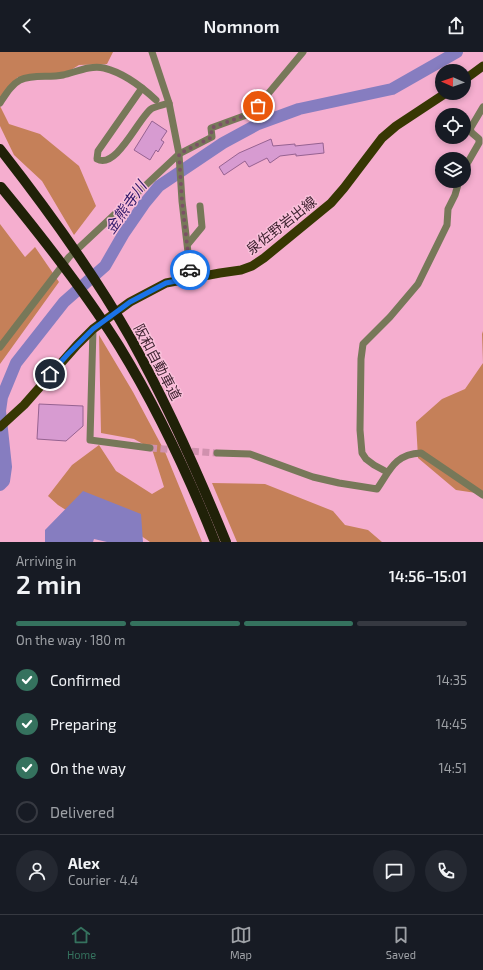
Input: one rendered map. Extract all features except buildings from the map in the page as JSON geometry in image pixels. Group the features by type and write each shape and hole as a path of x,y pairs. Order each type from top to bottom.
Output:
{"highway":[{"name":"阪和自動車道","path":"0,149 54,220 130,338 174,423 226,542"},
{"name":"阪和自動車道","path":"2,187 45,241 92,305 118,345 154,408 170,440 215,542"}],"main road":[{"path":"471,75 483,66"},
{"name":"泉佐野岩出線","path":"0,428 24,405 68,354 93,329 130,302 166,283 241,270 252,266 264,258 331,203 382,138 396,126 435,100"}],"street":[{"path":"152,52 169,103 179,157 182,201 191,278"},
{"path":"0,347 69,257 179,157 212,137 211,128 252,113 303,52"},
{"path":"0,103 9,90 18,81 27,78 63,75 91,68 103,68 120,74 142,88 156,100"},
{"path":"142,88 98,151 97,159 100,161 108,160 117,153 151,109 169,103"},
{"path":"471,157 479,143 479,139 470,129 483,107"},
{"path":"388,472 370,462 362,453 360,430 361,359 363,344 390,317 418,284 447,225 448,209 457,188"},
{"path":"188,244 202,227 200,206"},
{"path":"93,329 90,440 150,448"},
{"path":"217,453 250,454 313,477 377,489 388,472 401,458 410,453 421,453 483,494"}],"shaded area":[{"path":"0,52 113,52 107,64 79,65 66,73 18,77 0,99"},
{"path":"0,106 9,124 40,134 79,166 96,206 74,235 42,181 14,155 0,126"},
{"path":"0,224 25,257 35,247 59,282 0,364"},
{"path":"483,331 483,363 482,334"},
{"path":"99,335 133,392 165,452 202,542 150,542 131,529 77,517 58,505 48,496 72,465 99,445 116,471 152,494 164,487 152,449 134,439 101,433"},
{"path":"483,363 483,494 456,490 418,458 416,422 442,399 465,389"},
{"path":"212,483 265,484 333,511 345,525 368,530 382,542 237,542"},
{"path":"83,491 141,514 143,542 107,542 94,539 93,542 45,542 45,530"}],"waterway":[{"name":"金熊寺川","path":"0,485 4,481 6,467 0,411 2,397 16,363 64,302 105,266 124,233 144,204 159,186 223,143 258,124 299,109 392,89 457,52"}],"tunnel":[{"path":"150,448 217,453"}],"way so far":[{"path":"190,270 182,201 179,154 212,137 211,128 252,113 258,106"}],"route":[{"path":"50,374 93,329 130,302 166,283 191,278 190,270"}]}
